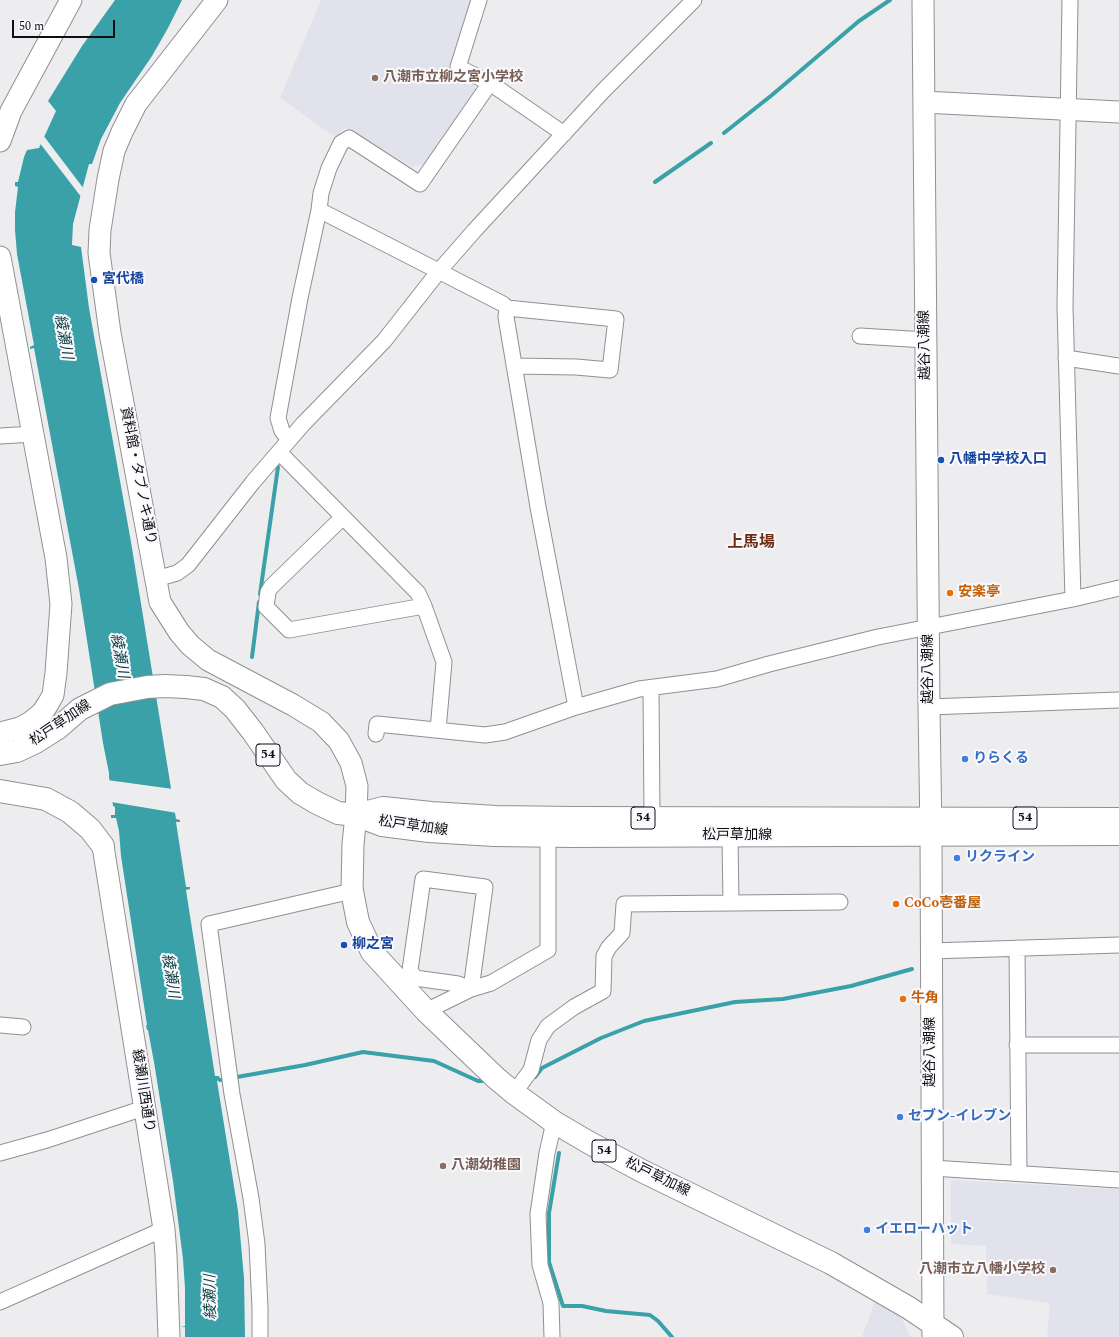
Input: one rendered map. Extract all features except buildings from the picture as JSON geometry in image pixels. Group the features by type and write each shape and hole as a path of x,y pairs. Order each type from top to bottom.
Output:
{"main road":[{"name":"松戸草加線","path":"0,754 17,751 36,742 58,728 80,709 110,694 159,686 186,687 204,689 222,697 235,709 253,732 286,780 300,793 317,804 338,813 356,815 382,825 429,831 548,836 730,836 1119,819"},
{"path":"0,791 46,799 70,812 90,829 103,846"},
{"name":"松戸草加線","path":"356,815 383,808 496,817 652,818 1119,834"},
{"name":"松戸草加線","path":"352,892 358,922 372,952 426,1010 496,1078 514,1093 554,1122 614,1156 831,1263 898,1301 933,1330 952,1337"}],"street":[{"path":"0,141 11,112 71,0"},
{"name":"資料館・タブノキ通り","path":"217,0 136,104 129,116 114,151 100,230 99,253 110,333 160,602 179,632 190,645 208,660 293,705 321,722 339,741 351,762 357,786 353,844 352,892"},
{"path":"479,0 458,67 490,83 564,134"},
{"path":"156,579 177,573 188,565 253,482 303,424 384,341 439,271 474,231 604,90 694,0"},
{"name":"越谷八潮線","path":"924,0 931,827 933,1330"},
{"path":"1070,0 1066,238 1066,358 1073,599"},
{"path":"289,440 282,431 278,418 300,298 319,210 321,193 329,168 341,143 349,138 420,184 490,83"},
{"path":"924,102 1119,112"},
{"path":"319,210 503,304 507,308 616,319 610,370 576,366 514,366"},
{"path":"0,257 34,434 61,591 56,673 52,695 42,713 20,728 0,733"},
{"path":"507,308 506,317 538,507 576,708"},
{"path":"860,336 926,340"},
{"path":"1066,358 1119,366"},
{"path":"0,436 34,434"},
{"path":"279,452 418,593 444,662 438,730"},
{"path":"343,517 271,587 268,592 266,607 289,630 424,606"},
{"path":"376,734 377,724 485,735 504,732 639,689 717,679 769,664 878,637 1073,599 1119,588"},
{"path":"651,688 652,818"},
{"path":"929,708 1119,700"},
{"path":"426,1010 471,989 491,983 548,950 548,836"},
{"path":"730,836 730,903"},
{"name":"綾瀬川西通り","path":"103,846 164,1229 169,1337"},
{"path":"423,878 485,888 471,989 458,984 415,978 410,970 423,878"},
{"path":"260,1337 257,1244 251,1198 232,1094 208,924 352,892"},
{"path":"514,1093 530,1070 539,1040 548,1026 574,1007 603,991 604,956 609,947 622,933 624,904 840,902"},
{"path":"931,951 1119,945"},
{"path":"1017,948 1019,1173"},
{"path":"0,1025 23,1027"},
{"path":"1017,1045 1119,1045"},
{"path":"0,1153 47,1140 144,1108"},
{"path":"552,1337 550,1303 540,1265 538,1214 547,1153 554,1122"},
{"path":"932,1168 1119,1180"},
{"path":"0,1302 164,1229"}],"shaded area":[{"name":"八潮市立柳之宮小学校","path":"321,0 472,0 450,72 475,84 475,92 425,164 413,167 345,128 335,137 280,98"},
{"name":"八潮市立八幡小学校","path":"951,1180 1119,1189 1119,1337 1047,1337 1050,1303 987,1294 986,1246 951,1244"},
{"path":"876,1299 894,1310 902,1319 911,1337 862,1337"}],"water":[{"name":"綾瀬川","path":"115,0 182,0 152,56 120,103 101,139 92,164 89,164 73,224 72,245 81,247 89,308 131,542 176,819 180,820 180,822 176,822 186,887 190,887 190,889 186,890 215,1076 219,1076 220,1080 217,1081 238,1211 244,1278 245,1337 185,1337 185,1327 181,1327 185,1326 185,1288 183,1259 173,1181 154,1062 146,1025 121,856 119,831 116,818 111,818 111,815 115,815 115,807 113,806 79,589 34,348 30,349 30,347 34,345 17,254 15,212 18,187 15,186 15,182 18,182 24,157 27,150 39,148 56,111 48,101 82,46"}],"pier":[{"path":"43,135 84,189 82,198 39,142"},
{"path":"107,780 173,789 177,813 111,802"}],"waterway":[{"path":"724,133 772,95 859,21 890,0"},
{"path":"655,182 711,143"},
{"path":"260,594 278,467"},
{"path":"252,657 259,602"},
{"path":"535,1077 542,1068 601,1038 644,1021 735,1002 783,999 851,986 912,969"},
{"path":"220,1080 305,1065 363,1052 434,1061 478,1081 483,1081"},
{"path":"559,1153 549,1213 549,1262 563,1306 582,1306 606,1311 650,1315 658,1321 672,1337"}],"place":[{"name":"八潮市立柳之宮小学校","path":"375,78"},
{"name":"宮代橋","path":"94,280"},
{"name":"八幡中学校入口","path":"941,460"},
{"name":"安楽亭","path":"950,593"},
{"name":"りらくる","path":"965,759"},
{"name":"リクライン","path":"957,858"},
{"name":"CoCo壱番屋","path":"896,904"},
{"name":"柳之宮","path":"344,945"},
{"name":"牛角","path":"903,999"},
{"name":"セブン-イレブン","path":"900,1117"},
{"name":"八潮幼稚園","path":"443,1166"},
{"name":"イエローハット","path":"867,1230"},
{"name":"八潮市立八幡小学校","path":"1053,1270"}],"district":[{"name":"上馬場","path":"751,544"}]}
